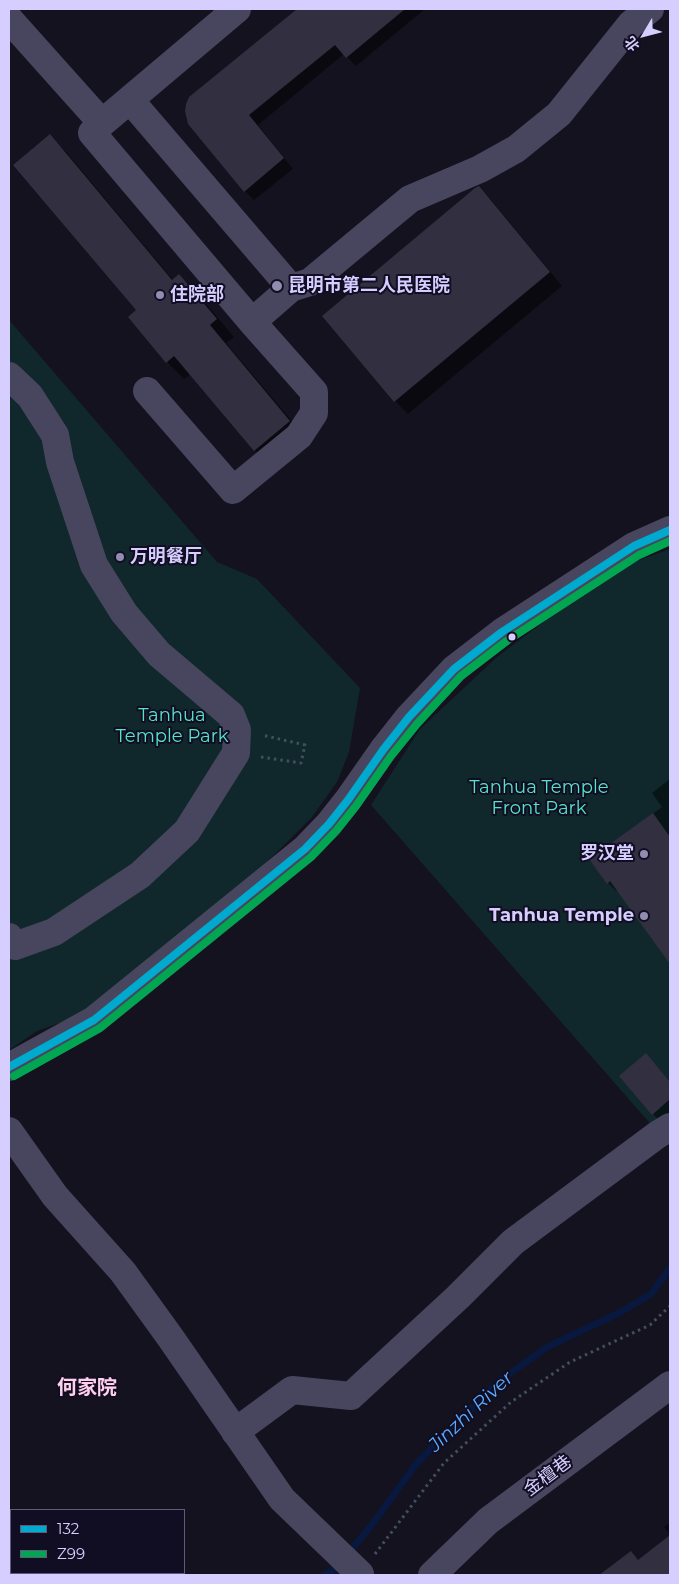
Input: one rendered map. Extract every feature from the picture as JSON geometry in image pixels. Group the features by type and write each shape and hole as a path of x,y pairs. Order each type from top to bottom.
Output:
{"street":[{"path":"147,391 233,490 299,436 314,413 314,392 252,322 92,133 237,9"},
{"path":"252,322 291,288 310,282 410,199 480,169 516,149 559,114 631,24 650,9"},
{"path":"9,19 102,123"},
{"path":"130,100 291,288"},
{"path":"9,376 30,396 55,435 60,462 94,565 124,613 159,654 231,714 237,730 236,753 187,831 140,875 54,932 15,946 9,937"},
{"path":"9,1067 94,1020 305,849 329,824 348,800 409,717 454,669 502,632 634,546 670,530"},
{"path":"235,1432 292,1390 351,1396 458,1297 513,1242 670,1127"},
{"path":"9,1130 55,1196 123,1272 282,1499 360,1574"},
{"name":"金檀巷","path":"432,1575 488,1521 670,1385"},
{"name":"金檀巷","path":"453,1575 499,1531 670,1405"}],"path":[{"path":"237,730 305,744 301,763 290,760"},
{"path":"360,1574 444,1463 510,1402 570,1362 650,1325 670,1306"}],"green space":[{"name":"Tanhua Temple Park","path":"9,320 217,562 257,579 360,688 349,752 337,782 312,817 254,875 79,1016 37,1031 9,1050"},
{"name":"Tanhua Temple Front Park","path":"670,549 670,1121 655,1129 371,805 420,729 497,657 614,569"}],"building":[{"path":"297,9 405,9 346,58 335,45 249,115 284,158 244,192 188,124 185,111 186,104 189,97"},
{"name":"住院部","path":"50,134 172,280 179,274 217,319 210,325 290,421 254,451 174,356 166,363 128,317 136,310 13,165"},
{"path":"479,186 550,272 394,402 322,316"},
{"path":"653,813 670,837 670,964 610,881 607,884 589,859"},
{"path":"646,1053 670,1082 670,1099 652,1115 619,1076"},
{"path":"670,1535 670,1575 599,1575 631,1551 638,1560"}],"waterway":[{"name":"Jinzhi River","path":"348,1554 416,1464 499,1381 549,1346 619,1313 651,1294 670,1268"},
{"name":"Jinzhi River","path":"326,1575 341,1562"}],"transit line":[{"name":"132","path":"9,1067 94,1020 305,849 329,824 348,800 409,717 454,669 502,632 634,546 670,530"},
{"name":"Z99","path":"14,1076 100,1028 311,857 336,831 356,806 391,756 417,724 461,676 508,640 639,555 670,541"}],"place":[{"name":"昆明市第二人民医院","path":"277,286"},
{"name":"住院部","path":"160,295"},
{"name":"万明餐厅","path":"120,557"},
{"name":"罗汉堂","path":"644,854"},
{"name":"Tanhua Temple","path":"644,916"}],"district":[{"name":"何家院","path":"87,1388"}]}
